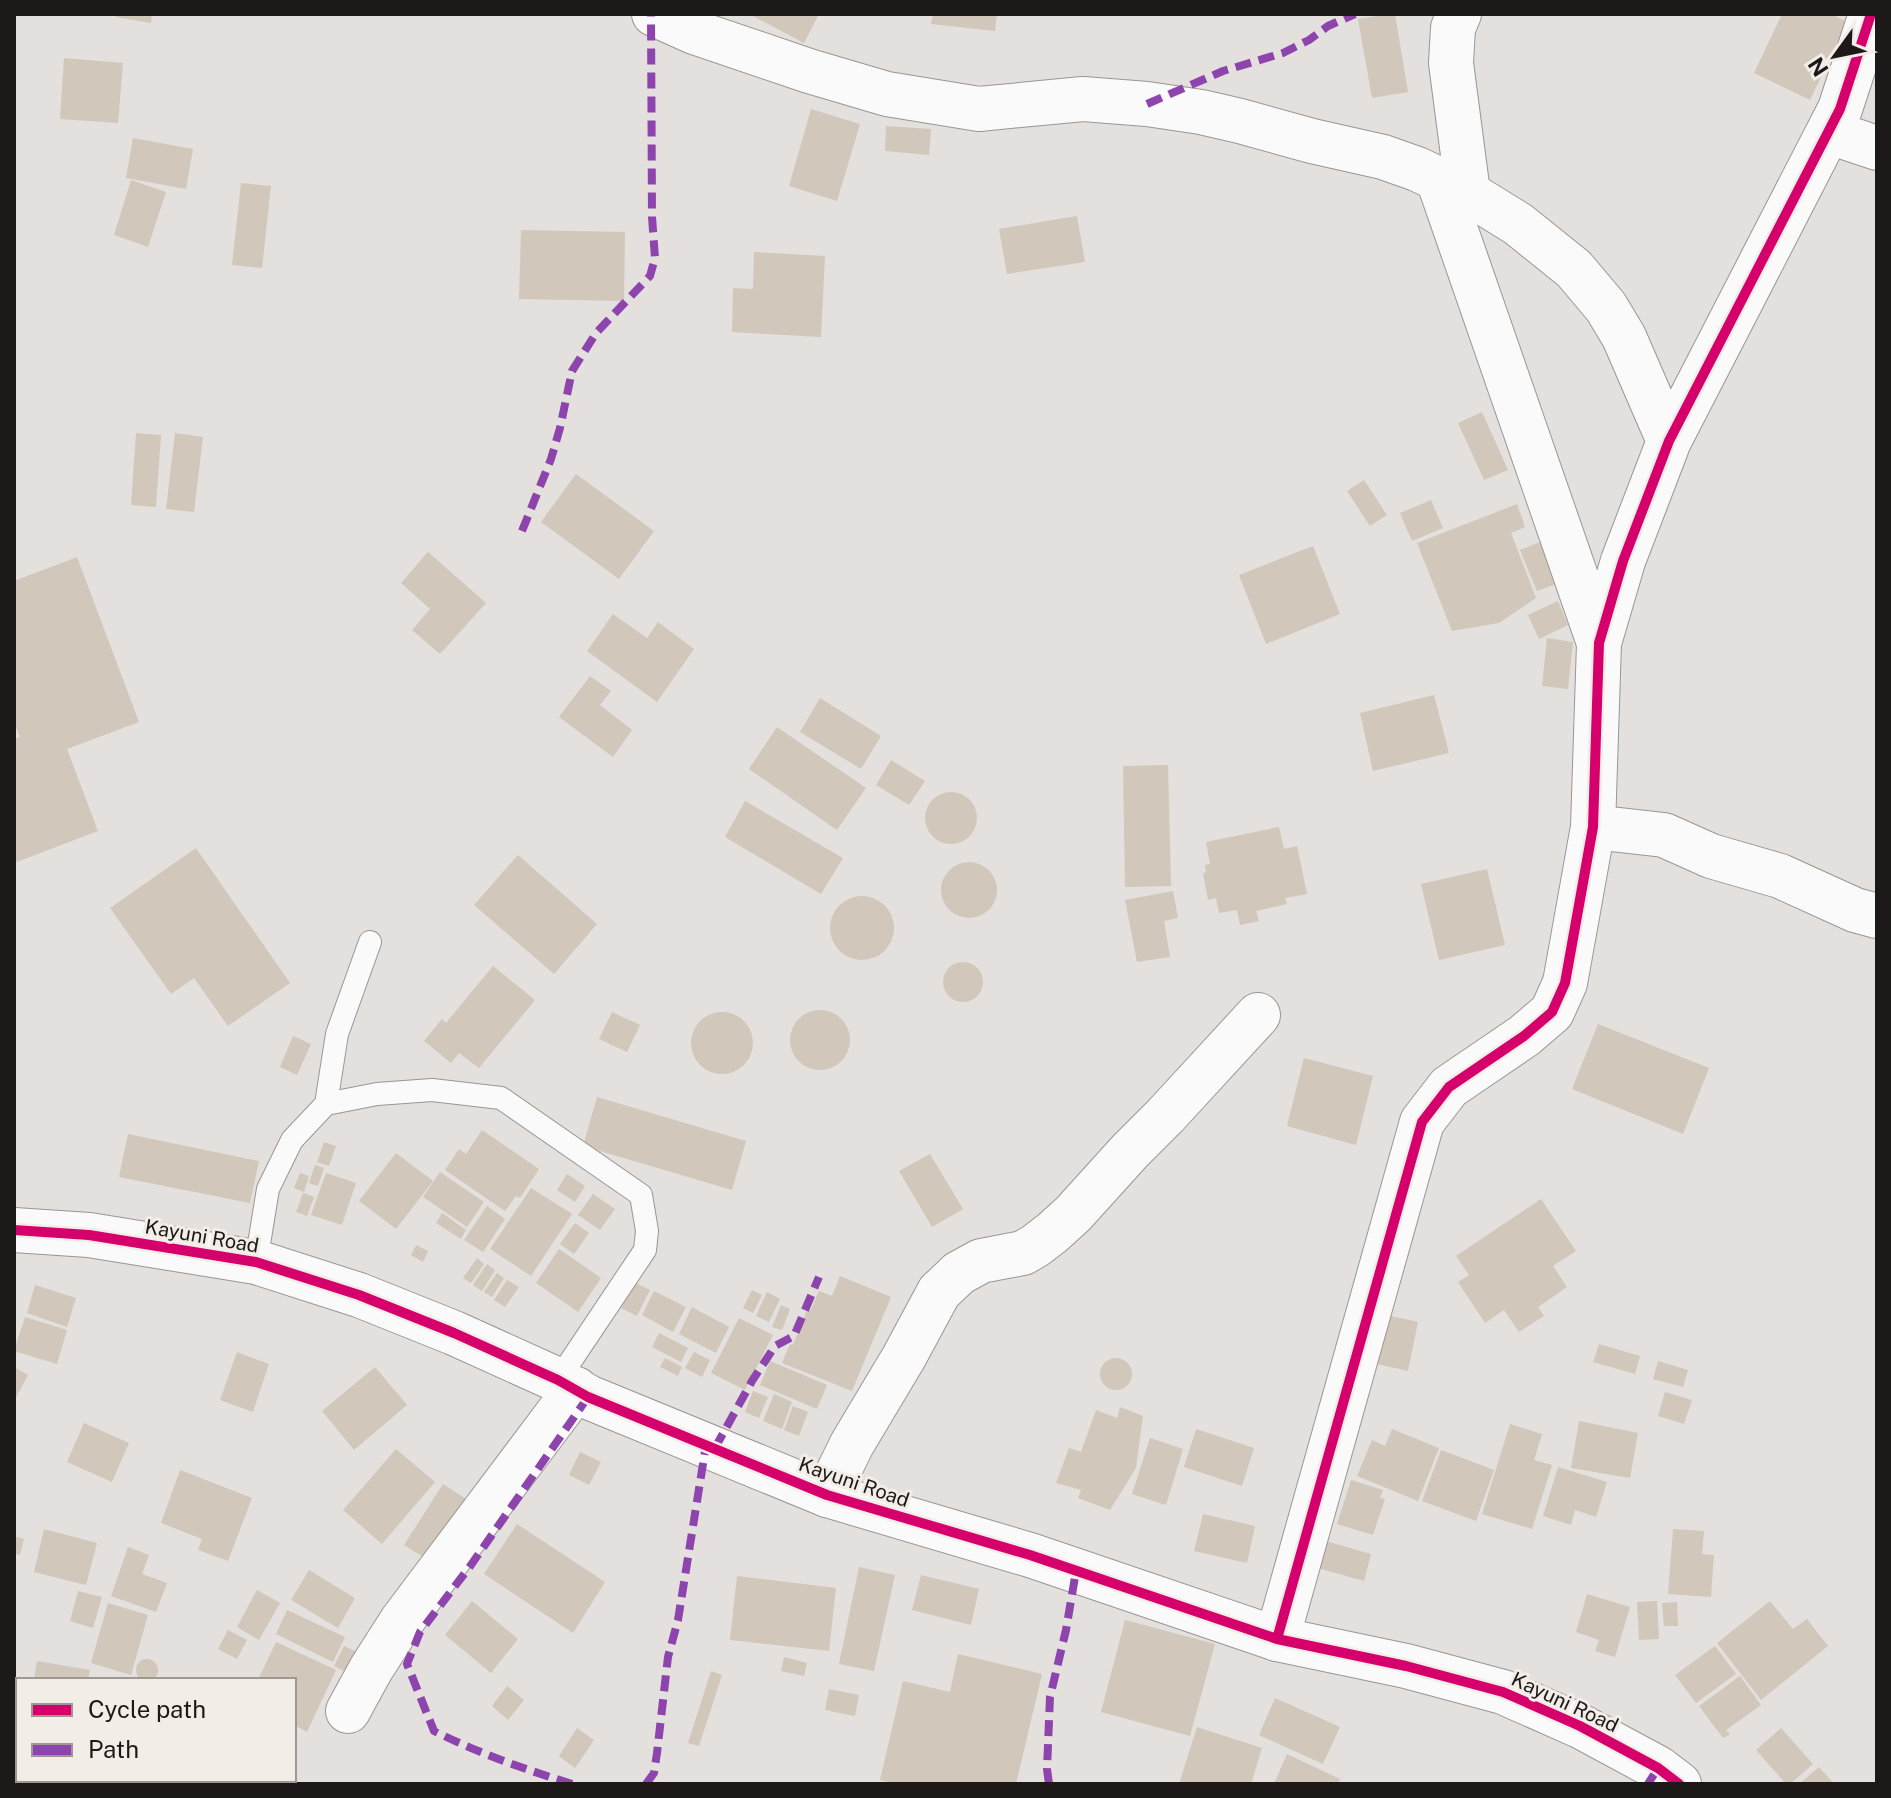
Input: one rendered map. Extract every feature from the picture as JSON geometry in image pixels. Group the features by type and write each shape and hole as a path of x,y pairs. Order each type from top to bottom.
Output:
{"street":[{"path":"654,14 694,32 887,94 979,109 1083,99 1147,104 1240,121 1383,157 1417,169 1518,224 1574,269 1606,307 1624,337 1669,441"},
{"path":"1459,14 1453,28 1451,63 1453,186 1599,643"},
{"path":"1277,1639 1422,1122 1449,1087 1524,1036 1552,1012 1565,983 1593,827 1599,643 1623,561 1669,441 1840,109 1871,14"},
{"path":"1829,132 1877,148"},
{"path":"1593,827 1664,835 1711,856 1780,876 1855,910 1877,916"},
{"path":"827,1495 852,1444 939,1292 959,1273 981,1261 1023,1253 1052,1233 1258,1015"},
{"name":"Kayuni Road","path":"14,1230 89,1235 256,1262 359,1295 454,1333 567,1384 588,1397 827,1495 1030,1555 1277,1639 1406,1666 1503,1692 1580,1726 1658,1768 1679,1784"},
{"path":"348,1711 401,1622 567,1384"}],"lane":[{"path":"256,1262 268,1189 292,1140 326,1104 337,1034 370,942"},
{"path":"326,1104 377,1094 432,1090 501,1098 641,1195 647,1231 645,1250 567,1384"}],"building":[{"path":"116,14 152,14 151,23 116,17"},
{"path":"749,14 819,14 804,43"},
{"path":"933,14 997,14 995,31 931,24"},
{"path":"1395,14 1408,92 1372,98 1358,19"},
{"path":"1782,14 1831,14 1847,22 1810,100 1754,73"},
{"path":"64,58 123,63 118,123 60,119"},
{"path":"811,109 860,124 837,201 789,186"},
{"path":"886,126 931,129 929,155 885,151"},
{"path":"133,138 193,149 186,189 126,178"},
{"path":"131,180 166,192 148,247 114,235"},
{"path":"241,183 271,186 262,268 232,265"},
{"path":"1077,216 1085,262 1007,274 999,229"},
{"path":"521,230 625,232 624,301 519,299"},
{"path":"754,252 825,256 821,337 732,332 733,288 753,289"},
{"path":"1482,412 1508,470 1484,480 1458,423"},
{"path":"136,433 161,435 156,507 131,505"},
{"path":"175,433 203,437 194,512 166,509"},
{"path":"576,474 654,531 619,579 541,522"},
{"path":"1364,480 1387,515 1370,526 1347,491"},
{"path":"1431,500 1443,528 1412,541 1400,513"},
{"path":"1517,504 1525,527 1511,533 1536,598 1499,623 1452,631 1417,543"},
{"path":"1540,542 1556,584 1537,591 1520,550"},
{"path":"1313,546 1340,614 1266,644 1239,575"},
{"path":"428,552 486,603 440,654 412,630 430,609 401,583"},
{"path":"77,557 139,722 67,749 98,831 14,863 14,739 20,737 14,722 14,581"},
{"path":"1558,601 1568,625 1539,639 1528,615"},
{"path":"613,614 647,638 658,622 694,649 657,702 587,651"},
{"path":"1547,638 1573,642 1568,689 1542,686"},
{"path":"590,676 611,691 600,705 632,730 613,757 559,717"},
{"path":"1434,695 1449,753 1373,771 1360,713"},
{"path":"820,698 881,736 861,769 800,732"},
{"path":"777,727 866,788 837,830 749,769"},
{"path":"891,760 925,781 909,805 876,785"},
{"path":"1168,765 1171,886 1125,887 1123,766"},
{"path":"951,792 969,800 977,818 969,836 951,844 933,836 925,818 933,800"},
{"path":"745,801 843,858 821,894 725,837"},
{"path":"1279,827 1284,849 1297,846 1307,894 1285,898 1287,904 1256,911 1259,921 1240,925 1237,910 1219,913 1216,898 1208,900 1203,873 1206,872 1205,865 1210,864 1206,842"},
{"path":"196,848 290,983 228,1026 194,978 171,994 110,908"},
{"path":"518,855 597,924 554,974 474,905"},
{"path":"969,862 989,870 997,890 989,910 969,918 949,910 941,890 949,870"},
{"path":"1487,869 1505,945 1439,960 1421,884"},
{"path":"1173,891 1178,918 1164,921 1170,957 1137,962 1125,900"},
{"path":"856,896 868,896 885,905 892,916 892,940 885,951 868,960 856,960 844,955 835,946 830,934 830,922 835,910 844,901"},
{"path":"963,962 977,968 983,982 977,996 963,1002 949,996 943,982 949,968"},
{"path":"493,966 535,1000 479,1068 459,1053 451,1063 424,1041 442,1019 446,1023"},
{"path":"820,1010 842,1018 850,1040 842,1062 820,1070 798,1062 790,1040 798,1018"},
{"path":"612,1012 640,1025 627,1052 599,1039"},
{"path":"716,1012 728,1012 744,1021 751,1031 751,1055 744,1065 728,1074 716,1074 696,1060 691,1049 691,1037 705,1017"},
{"path":"1598,1024 1709,1068 1683,1134 1572,1089"},
{"path":"293,1036 311,1044 297,1075 280,1067"},
{"path":"1304,1058 1373,1076 1356,1145 1287,1126"},
{"path":"597,1097 746,1141 732,1190 583,1146"},
{"path":"482,1130 539,1169 520,1198 516,1196 505,1211 445,1170 459,1149 466,1154"},
{"path":"128,1134 259,1161 250,1203 119,1177"},
{"path":"324,1142 336,1146 329,1166 317,1162"},
{"path":"396,1153 433,1181 396,1229 359,1201"},
{"path":"930,1154 963,1209 932,1227 899,1171"},
{"path":"315,1165 324,1168 318,1186 309,1183"},
{"path":"440,1172 484,1202 467,1227 423,1197"},
{"path":"300,1173 309,1176 304,1192 294,1188"},
{"path":"326,1173 356,1183 342,1225 311,1215"},
{"path":"567,1174 585,1186 575,1202 557,1190"},
{"path":"531,1188 572,1214 531,1276 490,1249"},
{"path":"303,1193 314,1197 307,1216 296,1212"},
{"path":"593,1194 615,1209 600,1230 578,1215"},
{"path":"1541,1199 1576,1251 1553,1266 1567,1287 1538,1307 1544,1316 1519,1332 1504,1310 1485,1323 1458,1282 1469,1275 1456,1256"},
{"path":"487,1206 505,1219 483,1252 464,1240"},
{"path":"442,1213 466,1230 461,1239 436,1223"},
{"path":"575,1223 589,1233 574,1254 560,1244"},
{"path":"416,1245 428,1251 423,1262 411,1255"},
{"path":"559,1249 601,1278 578,1312 536,1283"},
{"path":"477,1258 484,1264 471,1283 463,1278"},
{"path":"487,1264 495,1270 482,1291 473,1285"},
{"path":"497,1273 504,1278 492,1297 484,1292"},
{"path":"840,1276 891,1297 852,1391 782,1363 819,1291 832,1296"},
{"path":"507,1280 519,1287 505,1307 494,1300"},
{"path":"634,1282 650,1290 637,1316 621,1308"},
{"path":"35,1285 76,1298 67,1327 27,1313"},
{"path":"752,1290 762,1295 753,1313 743,1308"},
{"path":"654,1291 686,1307 673,1332 642,1315"},
{"path":"767,1292 780,1299 769,1322 756,1316"},
{"path":"781,1305 790,1309 782,1330 772,1327"},
{"path":"692,1307 729,1327 716,1353 679,1334"},
{"path":"1378,1313 1418,1322 1408,1371 1368,1362"},
{"path":"25,1317 67,1330 57,1364 14,1351"},
{"path":"739,1318 773,1335 745,1390 711,1373"},
{"path":"659,1333 688,1348 681,1362 652,1347"},
{"path":"1599,1344 1640,1356 1635,1374 1593,1362"},
{"path":"237,1352 269,1364 253,1412 220,1400"},
{"path":"694,1352 710,1360 702,1377 685,1368"},
{"path":"665,1358 682,1367 678,1376 660,1367"},
{"path":"1116,1358 1127,1363 1132,1374 1127,1385 1116,1390 1105,1385 1100,1374 1105,1363"},
{"path":"770,1361 827,1385 817,1409 760,1385"},
{"path":"1658,1361 1688,1370 1683,1387 1653,1379"},
{"path":"14,1367 28,1375 14,1401"},
{"path":"375,1367 407,1405 354,1450 322,1411"},
{"path":"753,1391 768,1397 759,1418 745,1412"},
{"path":"1665,1392 1692,1400 1684,1424 1658,1416"},
{"path":"774,1394 792,1402 782,1429 763,1421"},
{"path":"793,1406 808,1412 799,1436 784,1430"},
{"path":"1120,1407 1143,1416 1136,1468 1110,1510 1078,1498 1081,1490 1056,1483 1069,1448 1081,1452 1096,1410 1117,1418"},
{"path":"1579,1421 1638,1433 1630,1478 1571,1468"},
{"path":"84,1423 129,1443 112,1482 67,1462"},
{"path":"1510,1424 1542,1434 1534,1460 1552,1465 1532,1529 1482,1514"},
{"path":"1196,1429 1254,1448 1242,1486 1184,1467"},
{"path":"1392,1429 1439,1448 1418,1501 1357,1476 1372,1440 1385,1446"},
{"path":"1150,1438 1183,1449 1166,1505 1132,1494"},
{"path":"396,1449 435,1482 382,1544 343,1510"},
{"path":"1441,1450 1494,1470 1476,1521 1422,1501"},
{"path":"580,1452 601,1462 589,1485 569,1475"},
{"path":"1558,1467 1607,1482 1596,1517 1575,1510 1571,1525 1543,1516"},
{"path":"180,1470 252,1498 228,1561 198,1550 202,1539 161,1523"},
{"path":"1351,1480 1383,1490 1380,1498 1385,1499 1373,1535 1337,1524"},
{"path":"443,1484 466,1499 428,1560 404,1545"},
{"path":"1203,1514 1255,1526 1247,1563 1194,1551"},
{"path":"517,1524 605,1582 573,1633 484,1574"},
{"path":"44,1529 97,1543 86,1585 34,1572"},
{"path":"1673,1529 1704,1531 1702,1554 1714,1555 1711,1597 1668,1594"},
{"path":"14,1536 24,1539 20,1555 14,1553"},
{"path":"1322,1540 1371,1554 1364,1581 1314,1567"},
{"path":"128,1547 149,1555 142,1574 167,1583 156,1612 111,1596"},
{"path":"859,1567 895,1575 874,1671 839,1664"},
{"path":"309,1570 355,1598 338,1628 291,1600"},
{"path":"921,1575 979,1589 971,1625 912,1610"},
{"path":"737,1576 836,1588 829,1651 730,1640"},
{"path":"257,1590 280,1603 259,1640 237,1627"},
{"path":"78,1591 102,1597 93,1628 70,1621"},
{"path":"1587,1594 1630,1607 1615,1657 1595,1651 1599,1640 1576,1632"},
{"path":"472,1601 518,1639 491,1673 445,1635"},
{"path":"1657,1601 1659,1639 1639,1640 1637,1602"},
{"path":"1770,1601 1793,1629 1807,1619 1828,1646 1761,1700 1717,1643"},
{"path":"1677,1602 1678,1626 1664,1626 1662,1603"},
{"path":"108,1603 148,1615 131,1675 91,1663"},
{"path":"287,1610 345,1637 333,1662 276,1634"},
{"path":"1125,1620 1215,1644 1190,1736 1101,1712"},
{"path":"228,1630 247,1640 237,1659 218,1649"},
{"path":"276,1642 336,1670 307,1732 296,1726 296,1678 259,1678"},
{"path":"344,1646 357,1652 348,1673 334,1666"},
{"path":"1715,1646 1736,1674 1696,1703 1675,1675"},
{"path":"958,1654 1042,1674 1016,1784 897,1784 880,1780 903,1681 950,1692"},
{"path":"784,1657 807,1663 804,1676 781,1671"},
{"path":"143,1660 151,1660 157,1666 157,1674 153,1678 141,1678 137,1674 137,1666"},
{"path":"37,1661 90,1670 88,1678 34,1678"},
{"path":"711,1671 722,1675 699,1746 688,1743"},
{"path":"1740,1676 1761,1705 1726,1730 1730,1734 1723,1738 1699,1706"},
{"path":"507,1686 524,1700 508,1720 492,1706"},
{"path":"829,1689 859,1695 855,1716 825,1710"},
{"path":"14,1695 16,1696 15,1729"},
{"path":"1275,1698 1340,1727 1323,1764 1259,1735"},
{"path":"1197,1727 1262,1748 1251,1784 1179,1784"},
{"path":"577,1728 594,1740 575,1768 559,1756"},
{"path":"1781,1728 1813,1764 1790,1784 1786,1784 1756,1750"},
{"path":"16,1740 16,1782 49,1784 14,1784"},
{"path":"1287,1754 1340,1779 1338,1784 1274,1784"},
{"path":"1819,1767 1834,1784 1799,1784"}],"marked path":[{"path":"522,531 551,459 572,371 596,333 650,276 655,258 651,14"},
{"path":"1147,104 1223,71 1283,53 1355,14"},
{"path":"715,1448 775,1346 794,1336 819,1277"},
{"path":"572,1784 502,1760 434,1731 407,1664 420,1632 471,1565 588,1397"},
{"path":"646,1784 654,1773 668,1657 678,1620 706,1445"},
{"path":"1049,1784 1050,1697 1076,1571"},
{"path":"1648,1784 1658,1768"}],"cycle path":[{"path":"1277,1639 1422,1122 1449,1087 1524,1036 1552,1012 1565,983 1593,827 1599,643 1623,561 1669,441 1840,109 1871,14"},
{"path":"14,1230 89,1235 256,1262 359,1295 454,1333 558,1380 588,1397 827,1495 1030,1555 1277,1639 1406,1666 1503,1692 1580,1726 1658,1768 1679,1784"}]}
